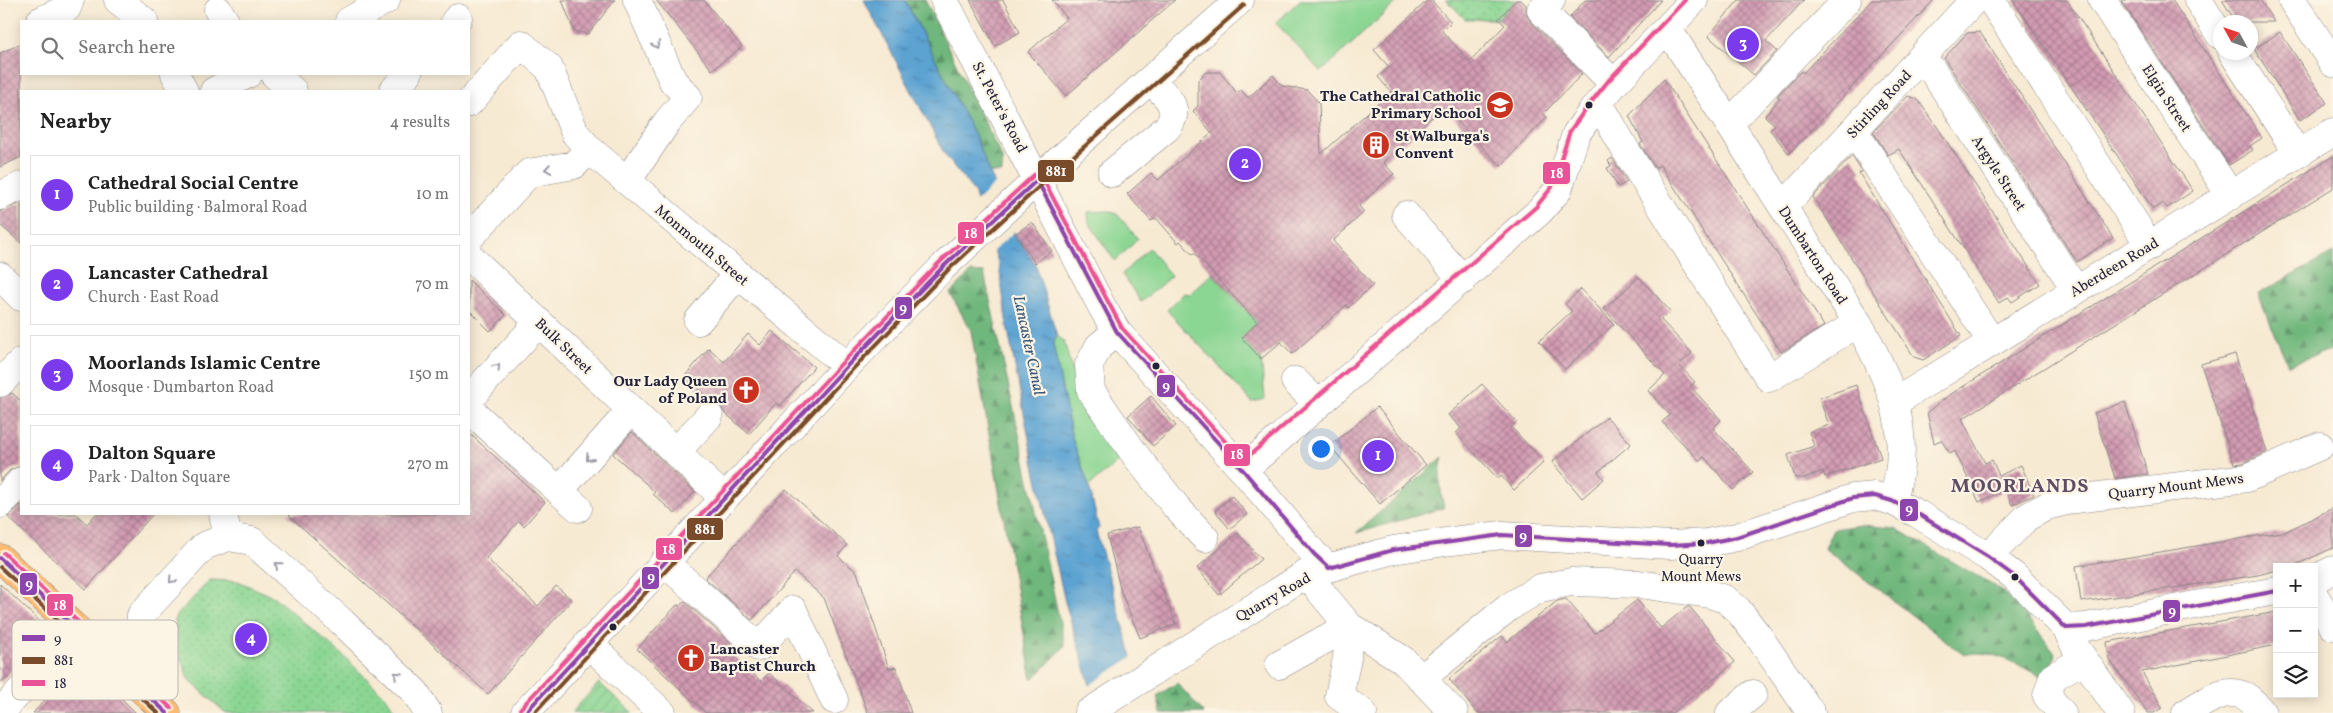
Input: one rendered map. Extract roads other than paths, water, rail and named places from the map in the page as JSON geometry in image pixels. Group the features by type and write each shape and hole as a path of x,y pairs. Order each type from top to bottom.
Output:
{"main road":[{"path":"0,558 67,620"},
{"path":"153,700 164,710"}],"street":[{"path":"42,20 67,8 70,0"},
{"path":"118,0 143,20"},
{"path":"351,20 386,0"},
{"path":"627,181 688,97 673,82 637,0"},
{"name":"St. Peter's Road","path":"944,0 1102,307 1117,332 1243,470 1314,554 1318,571 1349,626 1403,660 1454,713"},
{"path":"525,713 847,366 956,255 1037,180 1240,0"},
{"path":"1551,0 1541,10 1607,93 1625,149 1769,378 1858,323"},
{"path":"1243,470 1524,227 1558,190 1576,134 1607,93 1694,0"},
{"path":"1729,124 1847,0"},
{"name":"Stirling Road","path":"1782,207 1974,0"},
{"path":"1991,0 2150,246"},
{"name":"Elgin Street","path":"2102,0 2231,196"},
{"path":"2198,0 2213,24"},
{"path":"2292,0 2333,62"},
{"name":"Dumbarton Road","path":"1667,28 1858,323 1880,362 1895,402 1902,449 1897,488 1892,501"},
{"name":"Monmouth Street","path":"470,102 521,44 549,68 575,133 589,148 847,366"},
{"name":"Argyle Street","path":"1923,56 2076,290"},
{"path":"2237,60 2298,154"},
{"path":"176,75 183,90"},
{"path":"216,90 246,75"},
{"path":"275,75 292,90"},
{"path":"394,90 407,75"},
{"path":"1112,173 1167,128 1173,120 1174,110 1169,98 1150,80"},
{"path":"1854,131 1992,342"},
{"name":"Aberdeen Road","path":"1895,402 2333,132"},
{"path":"470,237 529,172 574,165 589,148"},
{"path":"0,196 20,186"},
{"path":"1406,215 1463,280"},
{"name":"Bulk Street","path":"470,257 724,498"},
{"path":"698,321 738,275"},
{"path":"0,276 20,296"},
{"path":"470,398 539,322"},
{"path":"1117,332 1099,346 1089,366 1091,391 1136,456 1177,508 1205,538"},
{"path":"0,383 20,363"},
{"path":"1295,381 1318,404"},
{"path":"470,410 569,499 631,410"},
{"path":"676,452 709,416"},
{"name":"Quarry Mount Mews","path":"1988,557 2027,518 2047,506 2075,499 2247,478 2320,446"},
{"path":"0,504 20,482"},
{"name":"Quarry Road","path":"1088,713 1318,571 1393,550 1502,536 1670,545 1706,543 1746,534 1853,498 1875,496 1892,501 1918,514 1988,557 2014,576 2066,628 2083,660 2121,713"},
{"path":"141,620 141,616 225,525 252,541 349,628 415,692 428,713"},
{"path":"664,562 759,647 793,610 834,700"},
{"path":"2318,578 2333,570"},
{"path":"1422,678 1510,607 1540,588 1571,582 1639,584 1708,594 1725,599 1738,610 1759,637 1811,713"},
{"path":"2066,628 2086,627 2273,592"},
{"path":"2318,602 2333,626"},
{"path":"1279,665 1349,626"},
{"path":"1349,626 1347,658 1339,696 1363,713"},
{"path":"588,643 662,713"},
{"path":"2062,713 2047,696 2053,677 2083,660"},
{"path":"2186,713 2219,694 2236,692 2255,702 2262,713"},
{"path":"1730,713 1753,694"},
{"path":"0,713 12,700"}],"water":[{"name":"Lancaster Canal","path":"864,0 905,0 975,136 1015,234 1035,263 1057,336 1053,344 1072,438 1089,486 1099,528 1096,531 1132,657 1128,669 1096,705 1065,602 1034,465 1007,325 999,265 974,192 945,155"}],"place":[{"name":"Moorlands Islamic Centre","path":"1743,44"},
{"name":"The Cathedral Catholic Primary School","path":"1500,105"},
{"name":"St Walburga's Convent","path":"1376,145"},
{"name":"Lancaster Cathedral","path":"1245,164"},
{"name":"Our Lady Queen of Poland","path":"746,390"},
{"name":"Cathedral Social Centre","path":"1378,456"},
{"name":"Quarry Mount Mews","path":"1701,543"},
{"name":"Dalton Square","path":"251,639"},
{"name":"Lancaster Baptist Church","path":"691,658"}],"district":[{"name":"MOORLANDS","path":"2020,485"}]}
